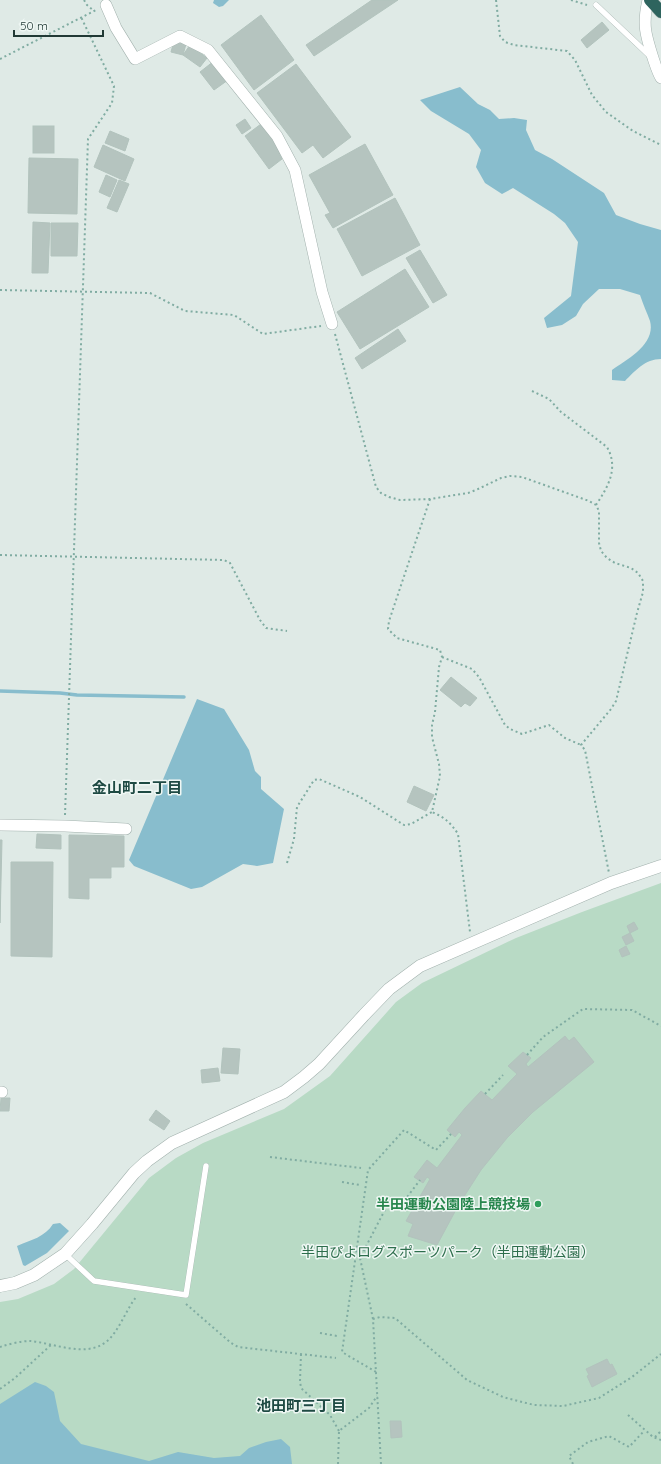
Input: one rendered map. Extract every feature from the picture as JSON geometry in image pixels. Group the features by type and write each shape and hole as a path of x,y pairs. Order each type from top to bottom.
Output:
{"highway":[{"path":"649,0 661,12"}],"street":[{"path":"649,0 644,15 645,29 661,78"},
{"path":"106,2 116,28 135,59 180,36 208,50 277,136 295,170 322,292 332,324"},
{"path":"0,825 126,829"},
{"path":"0,1286 15,1283 34,1275 65,1254 134,1173 147,1161 172,1143 284,1092 304,1077 319,1064 389,989 420,966 611,884 661,866"}],"lane":[{"path":"598,6 654,59"},
{"path":"65,1254 94,1281 186,1295 206,1166"}],"path":[{"path":"84,0 94,11"},
{"path":"496,0 500,36 505,42 514,45 567,51 575,60 592,95 606,112 633,131 661,145"},
{"path":"571,0 598,6"},
{"path":"0,59 94,11 106,2"},
{"path":"65,826 88,139 112,103 114,86 81,17"},
{"path":"0,290 150,293 185,311 234,315 263,334 332,324 376,487 381,493 389,498 400,500 430,499 468,493 501,478 510,476 522,477 589,501 596,505 599,511 599,543 601,551 611,560 631,568 638,573 643,581 643,592 616,701 581,745"},
{"path":"532,391 548,399 561,412 607,447 613,461 610,479 604,493 596,505"},
{"path":"287,863 294,839 297,807 314,780 319,779 360,797 404,825 410,824 432,812 440,776 440,764 432,737 432,725 435,712 439,666 442,657 440,650 397,638 388,629 389,621 430,499"},
{"path":"0,555 224,560 230,563 260,620 266,628 287,631"},
{"path":"442,657 472,669 479,677 505,725 510,729 522,734 549,726 565,738 581,745 585,750 611,884"},
{"path":"432,812 447,820 458,834 472,944"},
{"path":"527,1054 543,1037 583,1009 632,1010 661,1026"},
{"path":"485,1094 503,1074"},
{"path":"376,1372 342,1352 368,1170 404,1130 436,1150 451,1134"},
{"path":"270,1158 361,1168"},
{"path":"381,1464 373,1320 360,1258 390,1200 400,1205 420,1180"},
{"path":"342,1182 360,1185"},
{"path":"129,1295 144,1297"},
{"path":"0,1347 29,1341 79,1350 95,1349 106,1342 115,1332 130,1305 137,1296"},
{"path":"180,1303 187,1304 231,1343 238,1347 336,1358"},
{"path":"373,1320 380,1317 395,1318 467,1380 503,1397 534,1405 563,1406 599,1398 632,1377 661,1354"},
{"path":"320,1333 338,1336"},
{"path":"0,1389 16,1378 52,1344"},
{"path":"302,1354 300,1381 302,1388 330,1415 339,1431 338,1464"},
{"path":"339,1431 369,1408 378,1395"},
{"path":"628,1415 644,1431 661,1440"},
{"path":"655,1438 661,1430"},
{"path":"573,1464 569,1456 588,1442 609,1436 629,1447 644,1431"}],"green space":[{"name":"半田ぴよログスポーツパーク（半田運動公園）","path":"661,883 661,1464 0,1464 0,1302 18,1299 54,1284 74,1269 149,1178 176,1158 203,1143 284,1109 330,1076 396,1002 422,983 516,938"}],"water":[{"path":"214,0 229,0 223,6 219,7 213,3"},
{"path":"460,87 478,104 490,110 499,119 514,118 527,120 526,130 535,150 552,159 604,193 616,215 661,230 661,359 645,363 625,381 612,380 612,370 633,356 645,344 651,329 650,321 640,295 620,289 599,289 583,304 576,316 562,325 547,328 544,318 571,296 578,242 565,223 554,214 513,188 502,194 485,183 476,167 481,150 469,134 431,111 420,100"},
{"path":"197,699 224,709 249,750 255,771 261,777 261,789 284,809 273,863 257,866 243,864 202,887 191,889 134,866 129,860"},
{"path":"60,1223 69,1231 47,1253 25,1266 23,1265 17,1246 42,1235 53,1224"},
{"path":"35,1382 46,1386 54,1392 60,1421 81,1444 149,1461 178,1452 214,1458 240,1456 249,1448 281,1439 290,1447 292,1464 0,1464 0,1404"}],"building":[{"path":"372,0 398,0 314,56 306,45"},
{"path":"261,15 294,60 254,90 221,45"},
{"path":"602,22 609,30 587,48 581,40"},
{"path":"174,41 186,44 183,55 171,52"},
{"path":"190,45 207,58 200,67 183,55"},
{"path":"214,61 228,80 214,90 200,72"},
{"path":"296,64 351,137 323,158 313,145 302,153 257,93"},
{"path":"245,119 251,128 242,134 236,125"},
{"path":"261,124 281,152 279,153 282,159 269,169 245,136"},
{"path":"33,126 54,126 54,153 33,153"},
{"path":"110,131 129,139 125,151 105,143"},
{"path":"365,144 393,195 333,228 325,215 330,213 309,175"},
{"path":"103,145 134,159 125,181 94,167"},
{"path":"29,158 78,159 77,214 28,213"},
{"path":"106,175 117,180 110,197 99,192"},
{"path":"119,180 129,184 117,212 107,208"},
{"path":"395,198 420,245 362,276 337,229"},
{"path":"33,222 50,223 48,273 32,273"},
{"path":"51,223 78,223 77,256 51,256"},
{"path":"420,250 447,295 433,303 406,258"},
{"path":"405,269 429,307 360,349 337,312"},
{"path":"398,329 406,341 362,369 355,358"},
{"path":"451,677 477,698 470,706 465,703 461,707 440,690"},
{"path":"414,786 434,795 426,811 407,802"},
{"path":"37,834 61,835 61,849 36,848"},
{"path":"69,835 124,836 124,867 111,867 111,878 89,878 89,899 69,898"},
{"path":"0,840 2,840 0,923"},
{"path":"11,862 53,862 52,957 11,956"},
{"path":"634,922 638,929 630,933 627,926"},
{"path":"630,933 634,941 626,945 622,937"},
{"path":"626,946 630,954 622,957 619,950"},
{"path":"565,1036 569,1041 574,1037 594,1062 533,1112 507,1138 481,1170 458,1206 437,1245 408,1236 413,1224 406,1221 430,1179 427,1177 423,1183 414,1177 427,1160 437,1168 462,1135 459,1132 455,1137 447,1130 481,1091 492,1100 517,1074 508,1066 523,1052 531,1058 526,1064 528,1067"},
{"path":"223,1048 240,1049 238,1074 221,1073"},
{"path":"218,1068 220,1081 202,1083 201,1070"},
{"path":"1,1098 10,1098 9,1111 0,1111"},
{"path":"156,1110 170,1121 164,1130 149,1120"},
{"path":"607,1359 610,1365 612,1364 617,1374 592,1387 587,1376 589,1375 586,1369"},
{"path":"390,1421 401,1421 402,1437 391,1438"}],"waterway":[{"path":"0,691 77,695 184,697"}],"place":[{"name":"半田運動公園陸上競技場","path":"538,1204"}],"district":[{"name":"金山町二丁目","path":"137,787"},
{"name":"池田町三丁目","path":"301,1405"}]}
